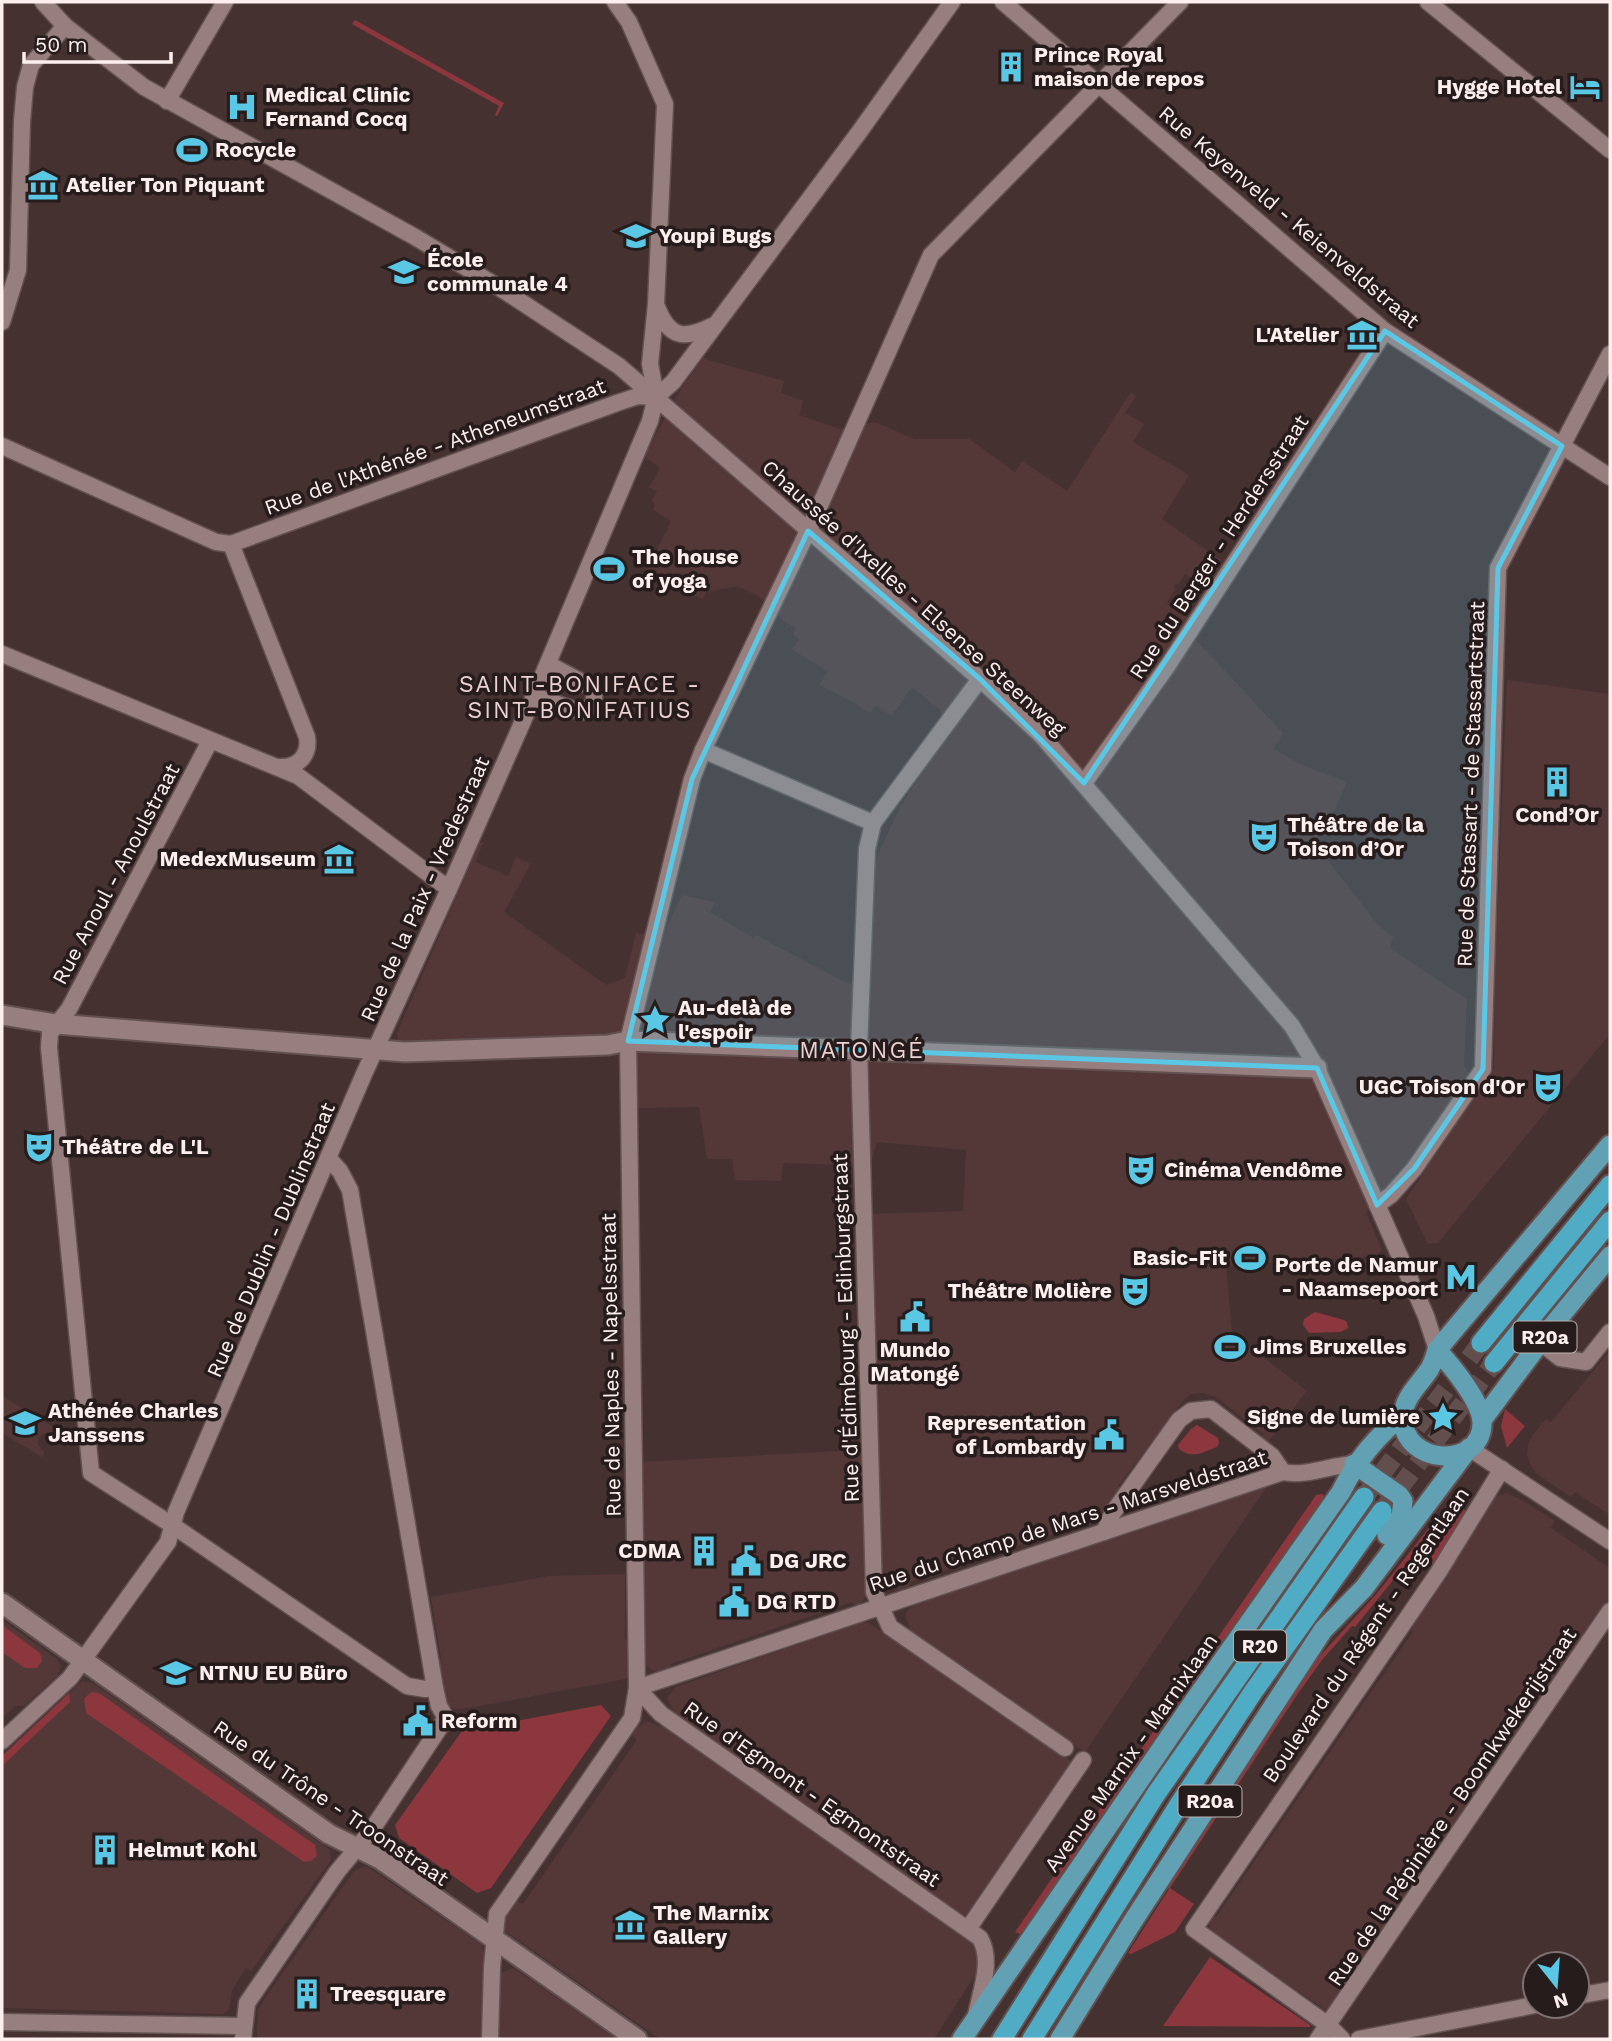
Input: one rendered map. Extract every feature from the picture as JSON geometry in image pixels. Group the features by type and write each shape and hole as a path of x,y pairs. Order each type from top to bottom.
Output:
{"highway":[{"path":"1481,1343 1610,1185"},
{"path":"1494,1363 1610,1221"},
{"name":"R20","path":"1002,2039 1156,1794 1364,1497"},
{"name":"R20","path":"1032,2039 1253,1692 1382,1511"}],"main road":[{"path":"1439,1360 1477,1405 1482,1420 1478,1436 1469,1448 1447,1457 1426,1452 1409,1437 1403,1414 1407,1399 1607,1150"},
{"name":"R20a","path":"1482,1420 1553,1325 1610,1256"},
{"name":"Avenue Marnix - Marnixlaan","path":"962,2039 1341,1492 1354,1464 1380,1434 1403,1414"},
{"name":"Boulevard du Régent - Regentlaan","path":"1060,2039 1133,1921 1322,1630 1364,1588 1469,1448"},
{"path":"1322,1630 1401,1516 1404,1507 1399,1495 1354,1464"},
{"path":"1086,1858 1156,1794 1192,1704"},
{"path":"1133,1921 1180,1803 1251,1738"}],"street":[{"name":"Chaussée d'Ixelles - Elsense Steenweg","path":"43,2 65,26 144,87 436,250 619,366 1041,735 1292,1026 1317,1068 1426,1316 1439,1360"},
{"path":"167,101 225,2"},
{"path":"615,2 629,22 664,101 656,304 650,364 656,397"},
{"path":"656,397 673,382 952,2"},
{"name":"Rue Keyenveld - Keienveldstraat","path":"1003,2 1385,331 1610,477"},
{"name":"Rue de Naples - Napelsstraat","path":"490,2039 497,1914 632,1718 637,1688 628,1041 692,779 703,750 808,531 931,255 1180,2"},
{"path":"1428,2 1610,150"},
{"path":"2,322 18,270 22,121 26,87 31,65 65,26"},
{"path":"656,304 662,321 681,335 692,335 715,324"},
{"name":"Rue du Berger - Herdersstraat","path":"1084,783 1195,624 1385,331"},
{"name":"Rue de Stassart - de Stassartstraat","path":"1377,1205 1391,1195 1414,1169 1483,1069 1498,568 1610,354"},
{"name":"Rue de l'Athénée - Atheneumstraat","path":"231,544 617,403 638,396 656,397"},
{"name":"Rue de la Paix - Vredestraat","path":"376,1050 548,664 650,421 656,397"},
{"path":"2,446 216,542 231,544 307,737 306,754 298,764 287,768 277,767"},
{"path":"2,654 298,776 449,889"},
{"path":"534,696 580,712 588,710 593,704 595,698 591,687 548,664"},
{"path":"703,750 873,823 980,679"},
{"name":"Rue Anoul - Anoulstraat","path":"56,1024 69,1009 210,741"},
{"name":"Rue d'Édimbourg - Edinburgstraat","path":"873,823 867,849 859,1048 874,1592 880,1606"},
{"path":"2,1015 56,1024 405,1052 608,1045 628,1041 1317,1068"},
{"path":"56,1024 50,1033 49,1048 91,1473 172,1525 407,1686 435,1688"},
{"name":"Rue de Dublin - Dublinstraat","path":"2,1741 70,1678 168,1542 172,1525 376,1050"},
{"path":"2,2022 243,2033 247,2003 356,1848 371,1831 446,1717 439,1706 435,1688 350,1190 340,1171 329,1159"},
{"path":"1541,1343 1560,1358 1586,1362 1610,1332"},
{"path":"1104,1531 1112,1514 1179,1420 1191,1411 1211,1409 1272,1456 1283,1472"},
{"path":"1469,1448 1610,1541"},
{"name":"Rue du Champ de Mars - Marsveldstraat","path":"637,1688 1283,1472 1294,1475 1336,1465 1354,1464"},
{"name":"Boulevard du Régent - Regentlaan","path":"1328,2025 1194,1930 1438,1573 1502,1469"},
{"name":"Rue du Trône - Troonstraat","path":"2,1603 329,1834 380,1859 637,2039"},
{"path":"880,1606 890,1627 1065,1748"},
{"name":"Rue de la Pépinière - Boomkwekerijstraat","path":"1318,2039 1610,1611"},
{"name":"Rue d'Egmont - Egmontstraat","path":"637,1688 661,1714 968,1929"},
{"name":"Avenue Marnix - Marnixlaan","path":"974,2020 985,1974 986,1949 980,1938 968,1929 1083,1760"},
{"path":"1591,1993 1610,1990"},
{"path":"1359,2039 1521,2008"},
{"path":"1328,2025 1342,2039"}],"highlighted area":[{"path":"1385,331 1562,446 1498,568 1483,1069 1414,1169 1377,1205 1317,1068 628,1041 692,779 808,531 980,679 1084,783"}],"shaded area":[{"path":"355,20 504,103 497,116 495,115 499,106 352,24"},
{"path":"704,357 784,381 781,393 803,401 799,415 840,429 875,422 914,439 969,439 1015,472 1022,461 1067,491 1131,392 1136,396 1125,413 1144,424 1133,442 1189,475 1162,519 1221,560 1204,586 1185,574 1178,585 1176,583 1174,586 1176,588 1167,603 1188,618 1195,639 1283,733 1274,749 1300,764 1347,782 1331,818 1314,843 1379,926 1393,937 1390,948 1467,999 1464,1065 1472,1078 1411,1162 1366,1212 1382,1250 1376,1256 1226,1266 1232,1333 1307,1391 1266,1444 1260,1439 1263,1434 1216,1397 1202,1393 1191,1394 1118,1486 1120,1491 1090,1525 1082,1524 911,1582 909,1587 901,1590 887,1588 880,1576 857,1606 852,1602 671,1664 669,1670 658,1672 644,1663 640,1462 876,1449 870,1214 963,1211 966,1150 877,1142 870,1166 783,1163 781,1181 735,1180 732,1159 707,1159 699,1107 636,1108 637,1047 400,1044 398,1041 397,1033 480,843 483,843 475,862 508,876 516,857 531,864 504,912 606,985 625,978 636,933 662,937 682,895 715,902 710,912 754,938 756,935 839,979 870,990 876,859 900,807 946,736 940,710 912,687 892,716 876,706 870,713 819,685 828,671 792,650 799,639 793,635 796,628 785,622 758,596 737,586 706,592 703,599 645,574 671,521 653,510 655,504 652,501 657,491 647,487 651,485 660,468 644,456 681,389"},
{"path":"1507,680 1610,694 1610,1034 1438,1243 1428,1244 1406,1199 1494,1068 1495,973"},
{"path":"1315,1312 1344,1320 1348,1328 1341,1332 1309,1333 1303,1325 1304,1319"},
{"path":"1610,1351 1610,1515 1575,1492 1571,1497 1537,1474 1527,1455 1533,1435 1546,1419 1551,1422"},
{"name":"Athénée Charles Janssens","path":"2,1396 58,1430 54,1435 47,1432 39,1437 38,1445 44,1452 42,1457 2,1433"},
{"path":"1505,1409 1525,1426 1507,1448 1501,1426"},
{"path":"1197,1425 1218,1438 1219,1443 1217,1447 1198,1454 1189,1454 1179,1449 1178,1445"},
{"path":"1268,1485 1085,1752 1069,1742 1061,1754 1076,1765 970,1918 958,1911 949,1924 976,1945 979,1962 977,1972 934,2039 660,2039 505,1931 504,1919 517,1901 523,1904 637,1740 632,1735 636,1729 647,1721 661,1727 673,1710 667,1698 676,1687 862,1622 869,1623 898,1643 910,1627 905,1616 914,1605"},
{"path":"1506,1493 1555,1521 1551,1528 1608,1567 1610,1565 1610,1602 1332,2008 1326,2010 1212,1933 1209,1926 1212,1915 1216,1917 1412,1633 1411,1625 1493,1498"},
{"path":"1323,1494 1324,1498 1022,1935 1015,1932 1316,1495"},
{"path":"1450,1501 1469,1513 1435,1564 1414,1561 1403,1568 1355,1627 1352,1626 1322,1660 1170,1888 1194,1904 1175,1932 1131,1954 1128,1953 1169,1889 1166,1886 1301,1680 1379,1591"},
{"path":"625,1574 625,1639 631,1643 629,1676 625,1679 463,1709 454,1709 444,1700 438,1663 441,1658 431,1597 549,1576"},
{"path":"2,1620 57,1659 61,1666 58,1675 24,1706 15,1706 2,1718"},
{"path":"2,1625 40,1653 42,1661 37,1668 25,1668 2,1652"},
{"path":"82,1681 93,1683 330,1850 329,1863 251,1971 246,1968 232,1990 229,2010 223,2014 2,2008 2,1756"},
{"path":"92,1692 99,1693 315,1845 317,1856 304,1862 86,1713 84,1698"},
{"path":"69,1693 70,1702 2,1766 2,1756"},
{"path":"601,1705 611,1716 491,1888 477,1893 399,1838 395,1825 462,1731"},
{"path":"366,1866 482,1945 484,1998 499,1997 501,1973 513,1968 617,2039 257,2039 258,2010 263,2001 354,1871"},
{"path":"1210,1957 1310,2025 1310,2027 1163,2026"}],"tunnel":[{"path":"1364,1497 1481,1343"},
{"path":"1382,1511 1494,1363"}],"place":[{"name":"Prince Royal maison de repos","path":"1011,67"},
{"name":"Hygge Hotel","path":"1585,87"},
{"name":"Medical Clinic Fernand Cocq","path":"242,107"},
{"name":"Rocycle","path":"192,150"},
{"name":"Atelier Ton Piquant","path":"43,185"},
{"name":"Youpi Bugs","path":"636,236"},
{"name":"École communale 4","path":"404,272"},
{"name":"L'Atelier","path":"1362,335"},
{"name":"The house of yoga","path":"609,569"},
{"name":"Cond’Or","path":"1557,782"},
{"name":"Théâtre de la Toison d’Or","path":"1264,837"},
{"name":"MedexMuseum","path":"339,859"},
{"name":"Au-delà de l'espoir","path":"655,1020"},
{"name":"UGC Toison d'Or","path":"1548,1087"},
{"name":"Théâtre de L'L","path":"39,1147"},
{"name":"Cinéma Vendôme","path":"1141,1170"},
{"name":"Basic-Fit","path":"1250,1258"},
{"name":"Porte de Namur - Naamsepoort","path":"1461,1277"},
{"name":"Théâtre Molière","path":"1135,1291"},
{"name":"Mundo Matongé","path":"915,1317"},
{"name":"Jims Bruxelles","path":"1230,1347"},
{"name":"Signe de lumière","path":"1443,1417"},
{"name":"Athénée Charles Janssens","path":"25,1423"},
{"name":"Representation of Lombardy","path":"1109,1435"},
{"name":"CDMA","path":"704,1551"},
{"name":"DG JRC","path":"746,1561"},
{"name":"DG RTD","path":"734,1602"},
{"name":"NTNU EU Büro","path":"176,1673"},
{"name":"Reform","path":"418,1721"},
{"name":"Helmut Kohl","path":"105,1850"},
{"name":"The Marnix Gallery","path":"630,1925"},
{"name":"Treesquare","path":"307,1994"}],"district":[{"name":"SAINT-BONIFACE - SINT-BONIFATIUS","path":"580,697"},
{"name":"MATONGÉ","path":"862,1050"}]}
